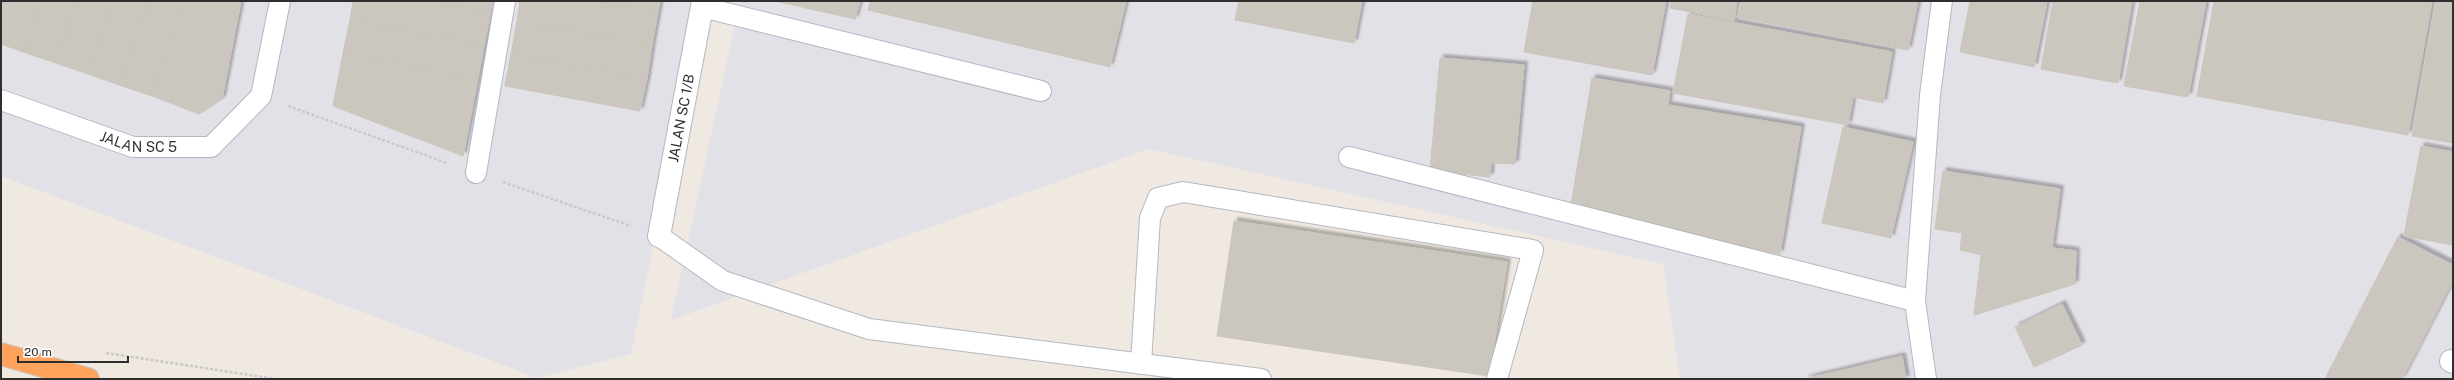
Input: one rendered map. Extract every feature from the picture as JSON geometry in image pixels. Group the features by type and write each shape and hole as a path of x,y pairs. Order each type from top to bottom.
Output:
{"highway":[{"path":"1,354 88,379"}],"street":[{"name":"JALAN SC 1/B","path":"659,236 703,4"}],"lane":[{"name":"JALAN SC 5","path":"1,100 133,147 211,147 262,96 280,1"},
{"path":"476,173 504,1"},
{"path":"1926,379 1915,301 1930,95 1942,1"},
{"path":"703,4 1041,91"},
{"path":"1349,157 1915,301"},
{"path":"1141,364 1150,218 1158,198 1183,192 1533,250 1497,379"},
{"path":"659,236 723,281 869,329 1261,379"}],"path":[{"path":"101,352 276,379"}],"shaded area":[{"path":"1,1 703,1 631,354 537,378 1,176"},
{"path":"740,1 2453,1 2453,379 1680,379 1663,264 1149,149 671,320"}],"building":[{"path":"1,1 5,1 1,14"},
{"path":"5,1 41,1 23,52 1,44 1,14"},
{"path":"41,1 77,1 56,63 23,52"},
{"path":"77,1 113,1 88,74 56,63"},
{"path":"113,1 149,1 119,85 88,74"},
{"path":"149,1 185,1 152,96 119,85"},
{"path":"185,1 241,1 222,99 199,114 152,96"},
{"path":"353,1 431,1 491,12 484,45 350,20"},
{"path":"431,1 493,1 491,12"},
{"path":"520,1 596,1 658,12 652,45 517,21"},
{"path":"596,1 660,1 658,12"},
{"path":"775,1 860,1 855,19"},
{"path":"870,1 1126,1 1110,67 868,10"},
{"path":"1239,1 1362,1 1354,43 1235,20"},
{"path":"1533,1 1666,1 1652,75 1524,52"},
{"path":"1672,1 1737,1 1734,21 1670,8"},
{"path":"1741,1 1918,1 1908,50 1737,17"},
{"path":"1970,1 2047,1 2034,67 1960,52"},
{"path":"2053,1 2132,1 2118,83 2041,69"},
{"path":"2140,1 2206,1 2188,97 2124,86"},
{"path":"2214,1 2432,1 2408,135 2197,96"},
{"path":"2436,1 2453,1 2453,143 2412,136"},
{"path":"1688,14 1892,52 1883,103 1853,97 1848,125 1673,93"},
{"path":"350,20 484,45 478,78 343,53"},
{"path":"517,21 652,45 647,78 511,54"},
{"path":"343,53 478,78 463,156 333,106"},
{"path":"511,54 647,78 640,111 505,86"},
{"path":"1440,58 1524,65 1515,164 1491,163 1490,177 1430,171"},
{"path":"1592,78 1670,91 1668,105 1801,127 1780,254 1646,231 1570,211"},
{"path":"1843,127 1913,142 1891,238 1822,223"},
{"path":"2421,146 2453,152 2453,245 2404,236"},
{"path":"1943,171 2060,189 2052,248 2076,251 2075,284 1974,315 1981,255 1960,250 1962,233 1935,229"},
{"path":"1234,221 1507,262 1489,376 1217,336"},
{"path":"2398,237 2453,265 2453,280 2402,379 2325,379"},
{"path":"2062,304 2082,345 2034,367 2015,327"},
{"path":"1902,356 1906,379 1805,379"}]}
